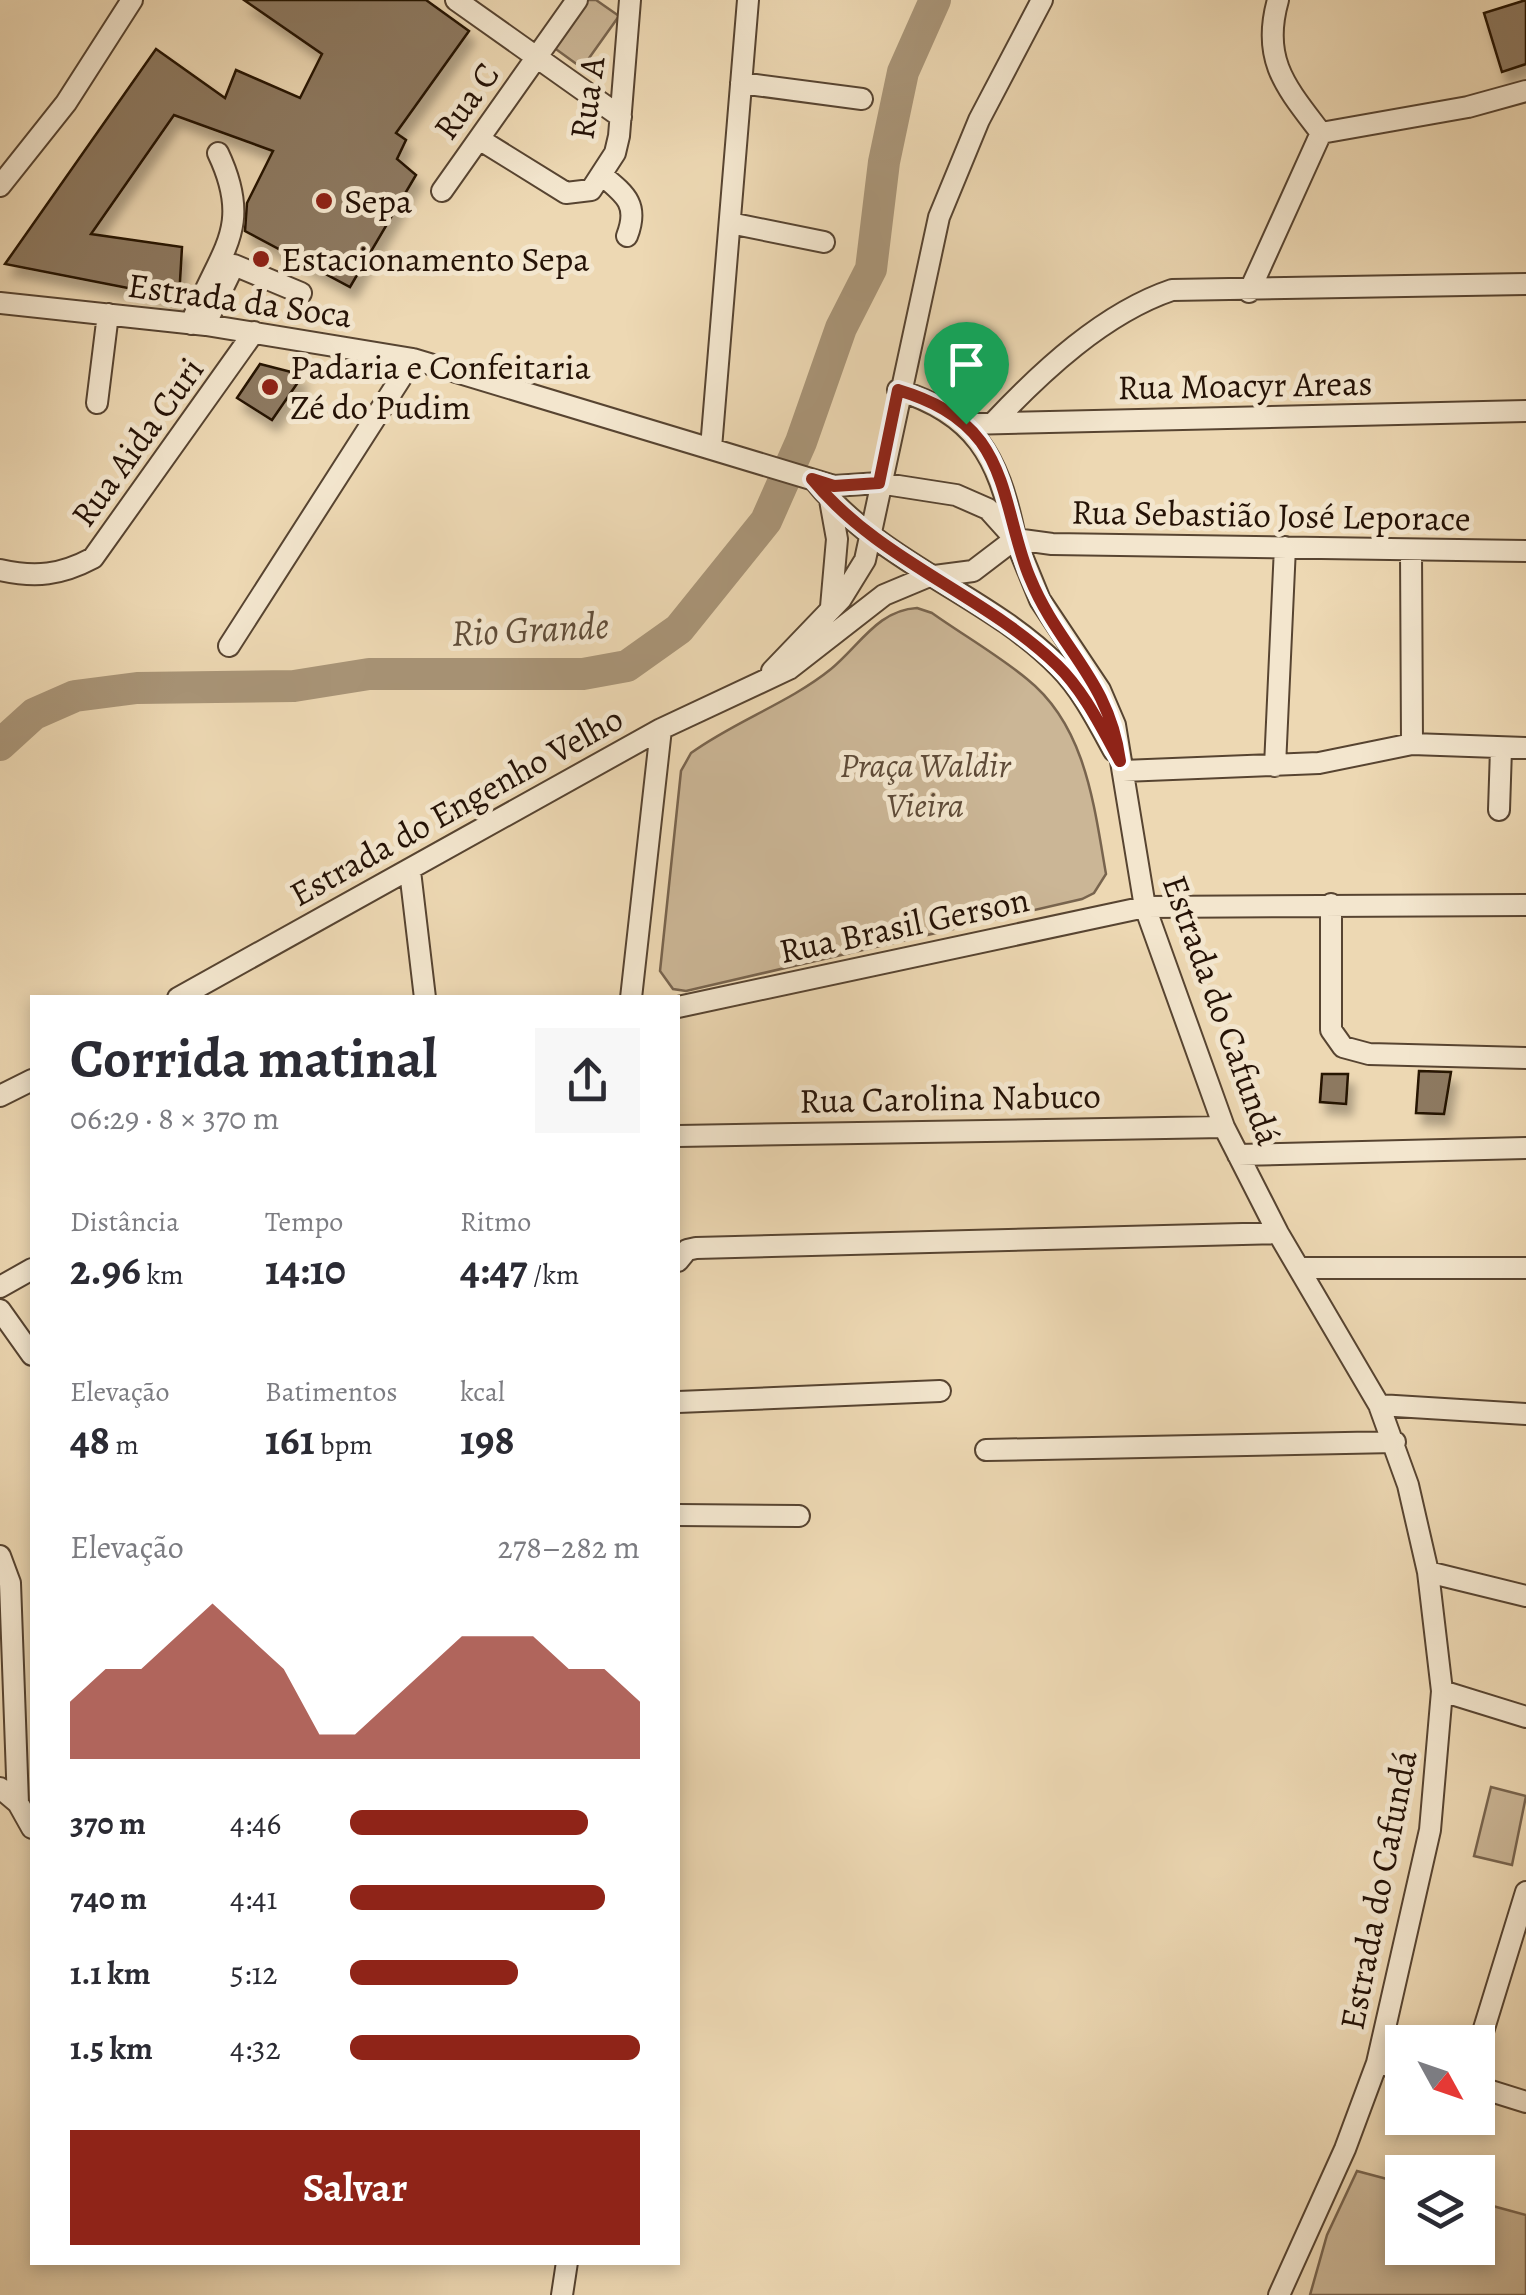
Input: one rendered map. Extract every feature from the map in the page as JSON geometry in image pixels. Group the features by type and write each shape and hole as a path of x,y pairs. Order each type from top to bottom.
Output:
{"street":[{"path":"0,186 7,163 66,103 132,0"},
{"path":"456,0 621,117"},
{"name":"Rua C","path":"442,191 577,0"},
{"name":"Rua A","path":"480,139 566,193 592,190 615,153 630,0"},
{"path":"711,448 748,0"},
{"name":"Estrada do Engenho Velho","path":"767,676 830,612 859,572 873,535 898,390 939,217 979,120 1042,0"},
{"path":"1278,0 1271,26 1273,57 1290,93 1322,133"},
{"path":"741,83 862,99"},
{"path":"1322,133 1468,106 1526,90"},
{"path":"1249,292 1322,133"},
{"path":"198,324 205,286 230,241 236,211 232,182 218,153"},
{"path":"603,176 632,203 627,236"},
{"path":"730,223 824,242"},
{"path":"198,324 234,264 230,241"},
{"path":"234,264 301,292"},
{"path":"993,423 1023,392 1100,329 1146,299 1172,290 1249,292 1526,284"},
{"name":"Estrada da Soca","path":"0,303 198,324 413,360 740,454 834,486 879,483"},
{"path":"98,403 108,314"},
{"name":"Rua Aida Curi","path":"0,570 36,577 69,570 93,558 254,332"},
{"path":"229,646 413,360"},
{"path":"898,390 936,404 966,424 997,471 1015,539"},
{"name":"Rua Moacyr Areas","path":"966,424 1526,410"},
{"path":"805,476 873,535"},
{"name":"Estrada do Cafundá","path":"879,483 975,502 1000,520 1015,539 1040,600 1100,690 1115,725 1145,907 1224,1127 1278,1233 1380,1406 1396,1442 1428,1572 1442,1691 1430,1830 1378,2063 1345,2149 1279,2295"},
{"path":"830,500 837,539 830,612"},
{"name":"Estrada do Cafundá","path":"873,535 888,552 1016,631 1061,668 1122,766"},
{"name":"Estrada do Engenho Velho","path":"183,995 660,729 808,659 884,595 927,577 973,571 1015,539"},
{"name":"Rua Sebastião José Leporace","path":"1015,539 1052,544 1526,551"},
{"path":"1275,766 1285,547"},
{"path":"1411,551 1412,744"},
{"path":"632,995 660,729"},
{"path":"1122,766 1319,763 1412,744 1526,748"},
{"path":"1499,810 1501,749"},
{"path":"410,871 425,995"},
{"path":"1331,904 1331,1030 1344,1047 1369,1054 1526,1058"},
{"name":"Rua Brasil Gerson","path":"680,1007 1145,907 1526,905"},
{"path":"0,1096 30,1081"},
{"name":"Rua Carolina Nabuco","path":"680,1136 1224,1127"},
{"path":"1238,1155 1526,1148"},
{"path":"680,1259 687,1250 696,1248 1278,1233"},
{"path":"1300,1268 1526,1268"},
{"path":"0,1288 30,1270"},
{"path":"0,1310 30,1353"},
{"path":"680,1402 940,1391"},
{"path":"1380,1406 1526,1414"},
{"path":"986,1450 1396,1442"},
{"path":"680,1515 800,1516"},
{"path":"0,1556 10,1583 5,1609 18,1804"},
{"path":"1428,1572 1526,1596"},
{"path":"1442,1691 1526,1717"},
{"path":"0,1788 18,1804 30,1825"},
{"path":"1485,2025 1526,1892"},
{"path":"1378,2063 1385,2065"},
{"path":"1495,2092 1526,2102"},
{"path":"562,2295 566,2265"}],"green space":[{"path":"586,0 596,0 619,16 582,68 553,47"},
{"name":"Praça Waldir Vieira","path":"917,608 932,613 1016,670 1047,698 1063,720 1084,769 1097,821 1106,874 1094,893 1082,899 686,991 673,989 660,971 681,771 691,753 815,681 880,622 903,610"},
{"path":"1491,1787 1526,1796 1512,1865 1474,1856"},
{"path":"1357,2171 1385,2178 1385,2265 1495,2265 1495,2207 1526,2215 1526,2295 1310,2295 1327,2235"}],"building":[{"path":"244,0 426,0 469,31 396,133 406,140 397,159 416,175 350,287 245,231 247,203 273,151 174,115 91,234 182,247 179,298 5,264 156,49 225,98 236,70 300,98 322,54"},
{"path":"1526,0 1526,64 1502,72 1484,13"},
{"name":"Padaria e Confeitaria Zé do Pudim","path":"260,364 303,375 272,420 237,398"},
{"path":"1419,1071 1451,1072 1444,1114 1416,1113"},
{"path":"1322,1074 1348,1074 1346,1104 1320,1102"}],"waterway":[{"name":"Rio Grande","path":"0,745 34,714 75,696 137,688 294,686 369,674 583,674 627,666 679,629 766,521 801,442 841,328 871,269 884,162 903,72 935,0"}],"place":[{"name":"Sepa","path":"324,201"},
{"name":"Estacionamento Sepa","path":"261,259"},
{"name":"Padaria e Confeitaria Zé do Pudim","path":"270,387"}],"route":[{"path":"898,390 951,412 966,424 997,471 1015,539 1040,600 1100,690 1115,725 1120,761 1061,668 1016,631 888,552 812,479 834,486 879,483 898,390"}]}
